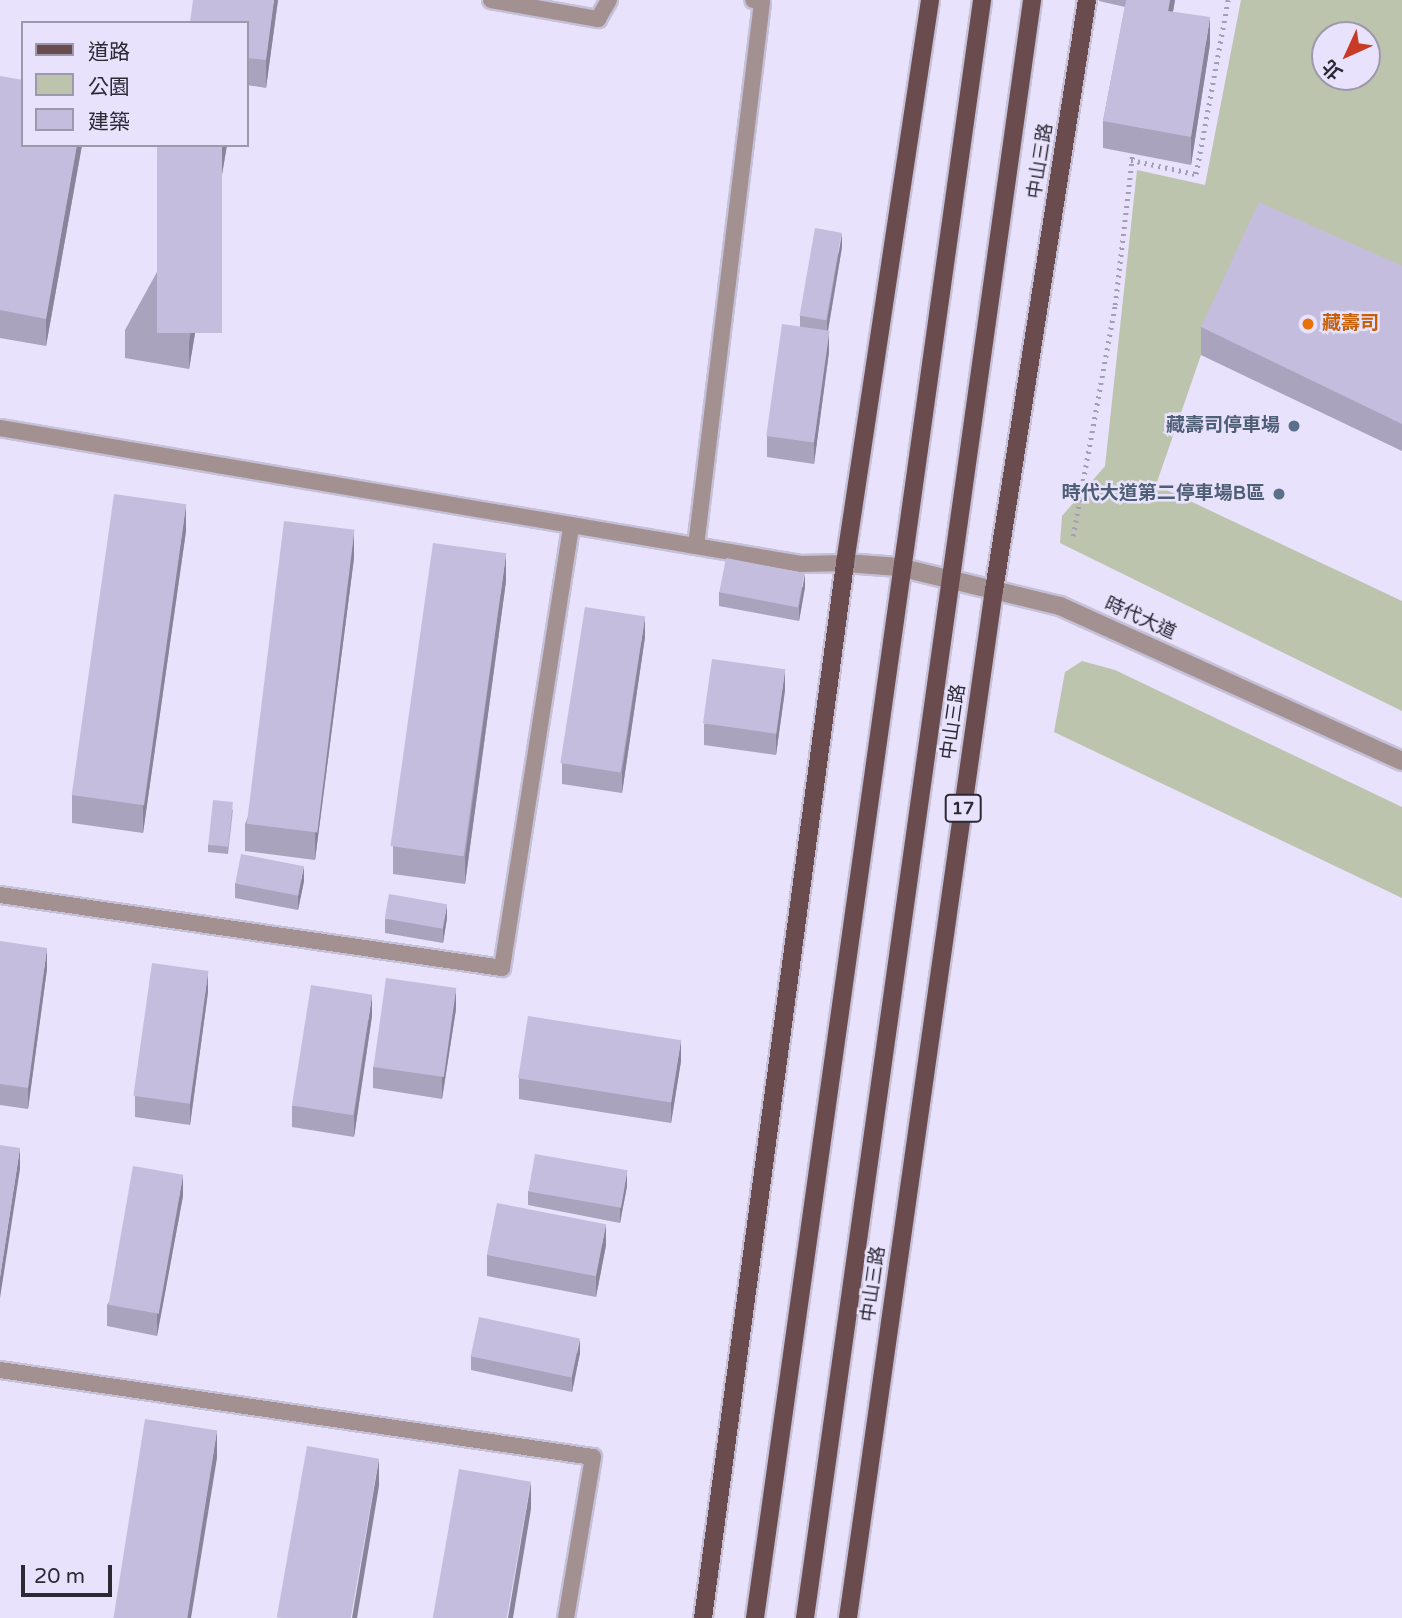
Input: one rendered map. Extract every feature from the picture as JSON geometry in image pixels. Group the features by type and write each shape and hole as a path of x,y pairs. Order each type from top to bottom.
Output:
{"main road":[{"path":"703,1618 845,563 930,0"},
{"path":"755,1618 899,567 982,0"},
{"name":"中山三路","path":"806,1618 948,578 1031,0"},
{"name":"中山三路","path":"848,1618 993,590 1087,0"}],"street":[{"name":"時代大道","path":"845,563 899,567 1060,606 1402,761"}],"lane":[{"path":"491,0 598,19 608,0"},
{"path":"696,546 762,2 753,0"},
{"path":"0,428 801,564 845,563"},
{"path":"0,895 502,968 571,525"},
{"path":"0,1370 593,1457 566,1618"}],"path":[{"path":"1131,160 1196,174 1227,0"},
{"path":"1073,536 1115,304 1133,146"}],"green space":[{"path":"1241,0 1402,0 1402,294 1259,229 1201,355 1156,485 1402,601 1402,711 1060,543 1062,516 1105,466 1137,170 1205,185"},
{"path":"1082,661 1115,670 1402,807 1402,898 1054,732 1065,672"}],"building":[{"path":"193,0 274,0 266,60 248,58 248,21 190,21"},
{"path":"1126,0 1170,0 1168,11 1210,17 1191,137 1103,121"},
{"path":"0,76 21,80 21,147 77,147 46,319 0,310"},
{"path":"157,147 222,147 222,333 157,333"},
{"name":"藏壽司","path":"1259,202 1402,266 1402,424 1201,327"},
{"path":"815,228 842,233 826,320 800,316"},
{"path":"782,324 830,331 814,443 766,436"},
{"path":"114,494 186,504 144,805 72,795"},
{"path":"284,521 354,530 317,832 247,824"},
{"path":"433,543 506,553 464,856 390,846"},
{"path":"726,558 805,573 798,608 719,592"},
{"path":"585,607 645,617 621,773 560,763"},
{"path":"712,659 785,669 776,734 703,723"},
{"path":"213,800 233,802 228,847 208,845"},
{"path":"241,854 304,866 298,896 235,883"},
{"path":"389,894 447,904 443,929 385,919"},
{"path":"0,941 47,948 28,1088 0,1084"},
{"path":"152,963 208,971 190,1104 133,1096"},
{"path":"386,978 456,988 444,1077 373,1067"},
{"path":"311,985 372,995 353,1115 292,1105"},
{"path":"528,1016 681,1040 671,1102 518,1078"},
{"path":"0,1145 20,1148 0,1277"},
{"path":"535,1154 628,1170 621,1208 528,1191"},
{"path":"133,1166 183,1175 159,1314 109,1305"},
{"path":"497,1203 606,1224 596,1276 487,1255"},
{"path":"479,1317 580,1338 571,1378 471,1356"},
{"path":"145,1419 217,1430 187,1618 113,1618"},
{"path":"307,1446 379,1459 351,1618 277,1617"},
{"path":"459,1469 531,1482 507,1618 433,1618"}],"place":[{"name":"藏壽司","path":"1308,324"},
{"name":"藏壽司停車場","path":"1294,426"},
{"name":"時代大道第二停車場B區","path":"1279,494"}]}
